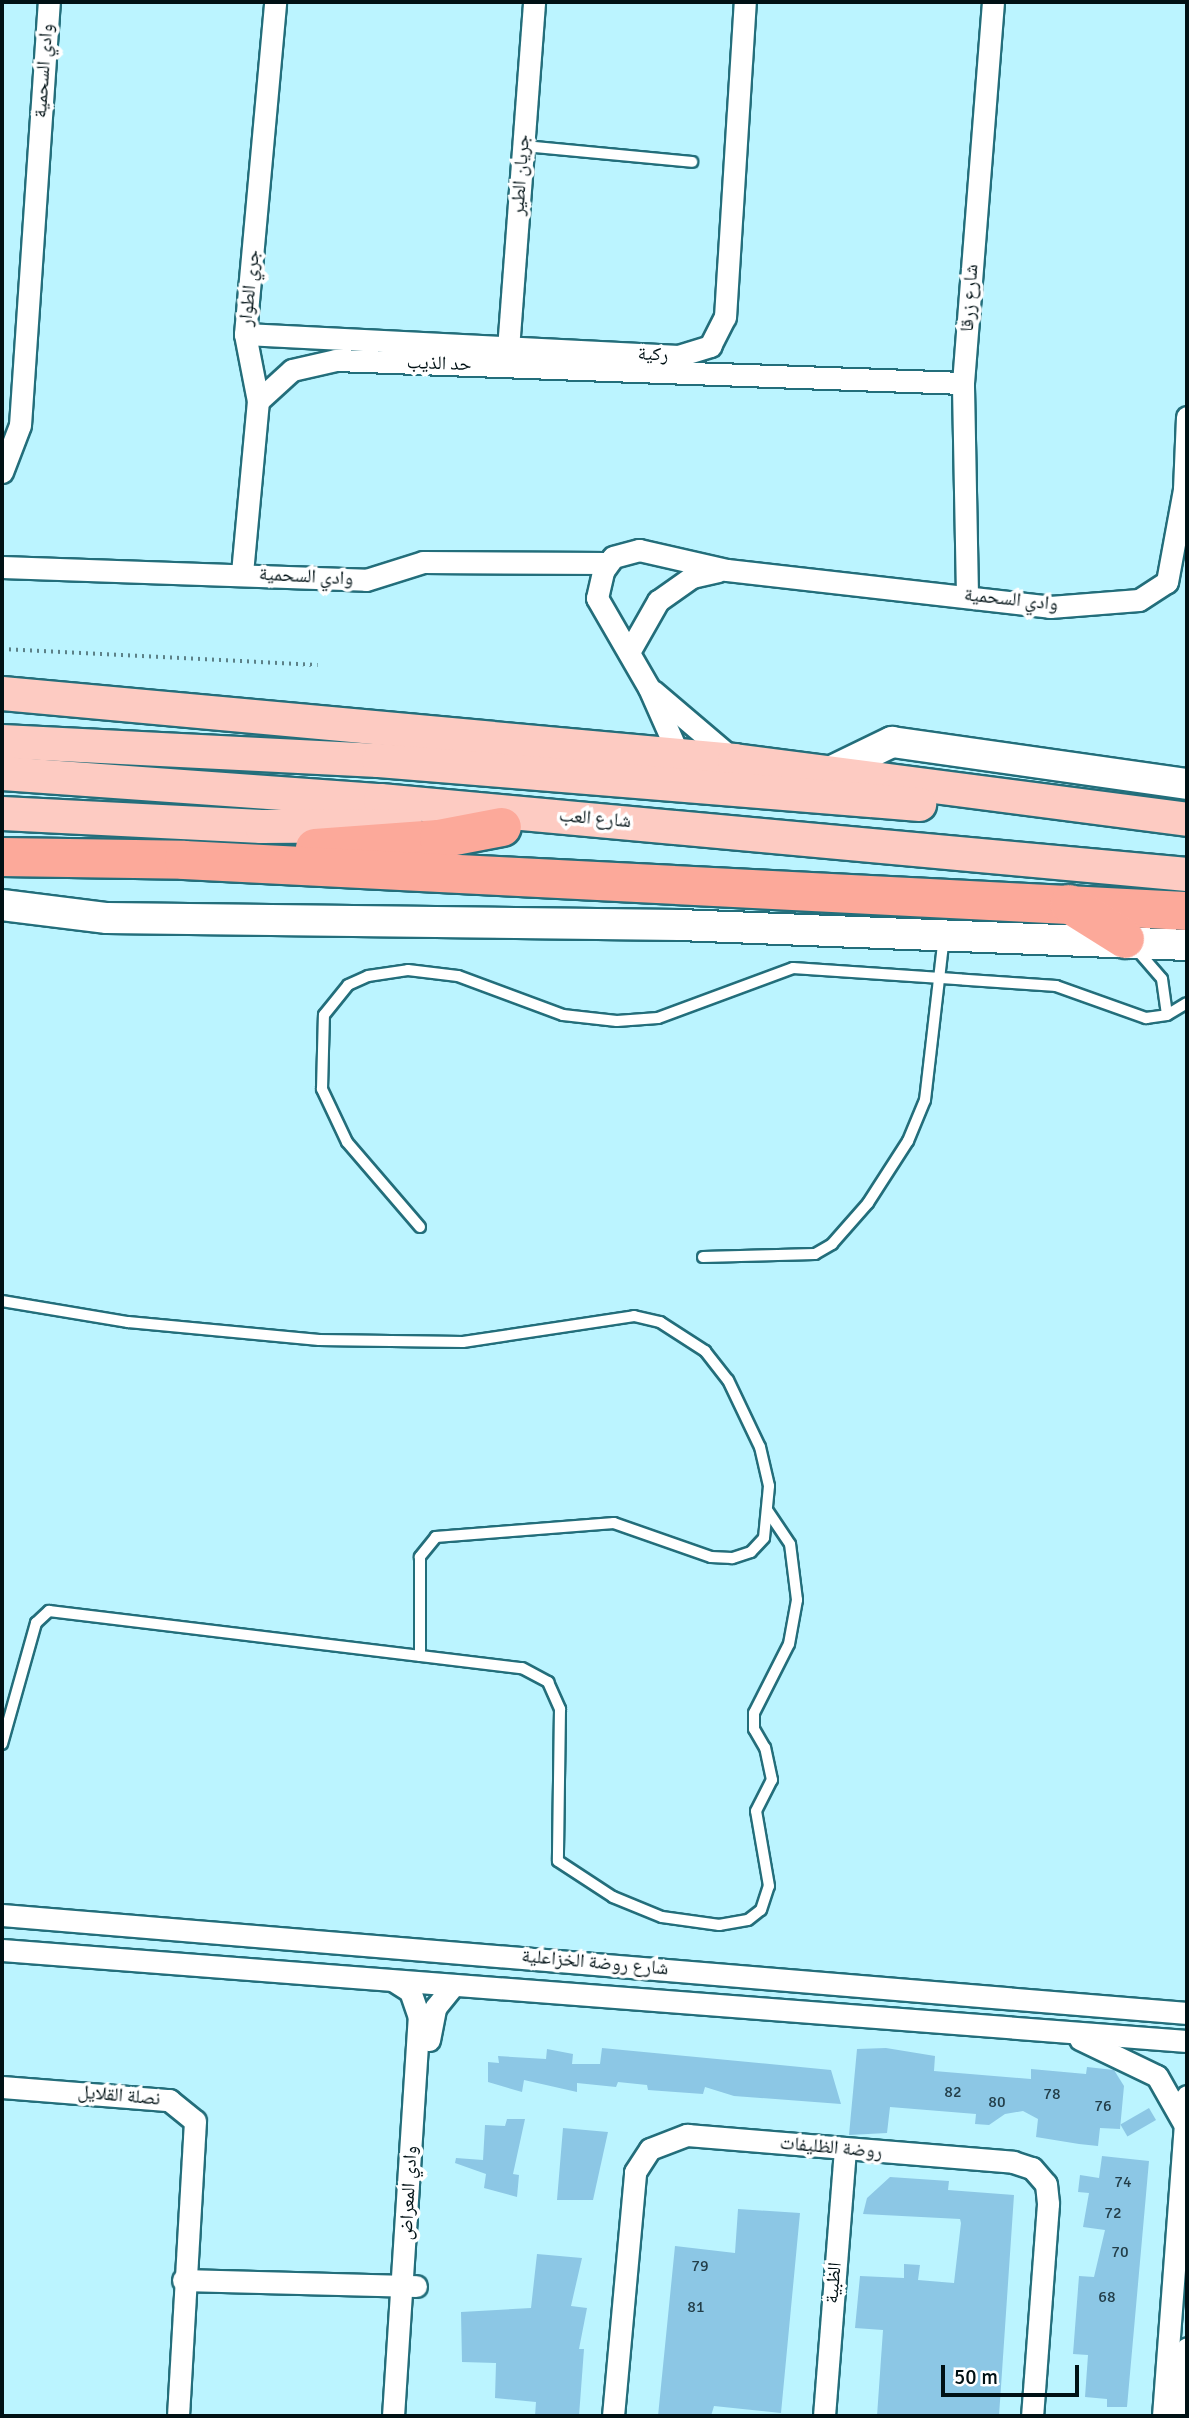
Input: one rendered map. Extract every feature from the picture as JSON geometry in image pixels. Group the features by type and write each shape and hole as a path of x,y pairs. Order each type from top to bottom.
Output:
{"highway":[{"path":"184,860 439,839 502,827"},
{"path":"2,857 184,860 253,866 1065,901 1187,911"},
{"path":"2,880 189,875 253,866"},
{"path":"1065,901 1125,939"}],"main road":[{"path":"2,693 680,758 734,760 1187,820"},
{"name":"شارع العب","path":"2,741 378,760 1187,820"},
{"path":"832,771 892,742 1187,784"},
{"name":"شارع العب","path":"2,773 569,817 1187,874"},
{"path":"2,813 261,826 502,827 569,817"},
{"path":"2,905 140,919 305,917 1125,939 1187,945"}],"street":[{"name":"وادي السحمية","path":"2,472 20,425 48,2"},
{"name":"جري الطوار","path":"242,573 258,401 245,334 275,2"},
{"name":"جريان الطير","path":"508,349 534,2"},
{"name":"ركية","path":"245,334 508,349 632,362 700,352 723,328 746,2"},
{"name":"شارع زرقا","path":"967,595 963,383 993,2"},
{"name":"حد الذيب","path":"258,401 285,374 321,361 632,362 963,383"},
{"name":"وادي السحمية","path":"2,567 242,573 366,580 423,562 607,563 621,552 639,550 727,570 967,595 1051,607 1139,600 1167,582 1184,489 1187,417"},
{"path":"607,563 597,598 649,688 680,758"},
{"name":"وادي السحمية","path":"629,652 658,601 692,578 727,570"},
{"path":"649,688 734,760"},
{"name":"شارع روضة الخزاعلية","path":"2,1916 1187,2013"},
{"name":"شارع روضة الخزاعلية","path":"2,1950 1187,2042"},
{"name":"وادي المعراض","path":"394,1981 410,1991 419,2017 407,2416"},
{"name":"وادي المعراض","path":"393,2416 411,2286 429,2029 435,2008 453,1986"},
{"path":"1052,2030 1146,2068 1171,2093 1184,2124"},
{"name":"نصلة القلايل","path":"2,2087 169,2100 191,2114 197,2130 196,2163 183,2280 178,2416"},
{"path":"1163,2416 1187,2096"},
{"name":"روضة الظليفات","path":"614,2416 633,2185 650,2149 687,2135 1013,2162 1040,2175 1048,2204 1032,2416"},
{"name":"الظبية","path":"824,2416 845,2150"},
{"path":"183,2280 411,2286"},
{"path":"1182,2416 1187,2348"}],"lane":[{"path":"524,146 692,162"},
{"path":"702,1257 794,1258 815,1254 845,1230 897,1161 925,1100 944,934"},
{"path":"1125,939 1156,968 1167,1015"},
{"path":"420,1227 347,1142 322,1090 324,1015 348,985 388,972 433,971 488,984 563,1015 617,1021 658,1018 785,969 1056,986 1136,1017 1167,1015 1187,1003"},
{"path":"2,1301 128,1322 318,1340 463,1342 600,1318 634,1316 660,1322 705,1351 728,1380 760,1447 768,1511 764,1538 751,1552 732,1558 711,1557 614,1523 547,1524 436,1537 420,1557 420,1656"},
{"path":"2,1744 36,1623 49,1611 522,1668 548,1682 560,1709 555,1852 567,1869 613,1897 662,1917 719,1925 748,1920 761,1910 769,1886 756,1811 772,1780 765,1748 754,1728 754,1713 789,1644 797,1600 790,1544 768,1511"}],"path":[{"path":"2,649 318,666"}],"building":[{"path":"602,2048 831,2070 841,2104 734,2096 705,2087 703,2094 648,2090 647,2085 618,2082 616,2087 577,2083 577,2092 524,2080 522,2092 488,2082 488,2062 499,2063 498,2056 546,2059 547,2049 573,2054 572,2064 600,2064"},
{"path":"886,2048 935,2056 934,2071 1031,2079 1031,2069 1086,2074 1087,2067 1114,2070 1124,2086 1120,2129 1100,2128 1098,2146 1036,2137 1038,2119 1023,2111 1005,2114 989,2125 975,2124 976,2114 890,2107 887,2133 849,2135 857,2049"},
{"path":"1149,2108 1156,2120 1127,2137 1120,2124"},
{"path":"507,2119 525,2119 513,2174 519,2175 517,2197 484,2188 486,2174 455,2163 456,2158 483,2160 485,2125 505,2126"},
{"path":"563,2128 608,2132 593,2200 557,2200"},
{"path":"1102,2156 1149,2161 1127,2407 1107,2407 1107,2399 1085,2397 1088,2355 1073,2354 1079,2276 1094,2277 1105,2230 1083,2227 1089,2193 1078,2192 1080,2175 1099,2178"},
{"path":"890,2177 949,2181 948,2190 1014,2195 999,2416 877,2416 883,2330 855,2328 860,2276 904,2278 904,2264 920,2265 918,2280 954,2283 961,2223 960,2219 863,2214 867,2198"},
{"path":"738,2209 800,2213 781,2413 714,2406 711,2416 658,2416 675,2246 735,2253"},
{"path":"537,2254 582,2258 571,2306 587,2308 579,2349 584,2349 579,2416 535,2416 536,2402 495,2398 496,2363 462,2362 461,2312 531,2308"}]}
